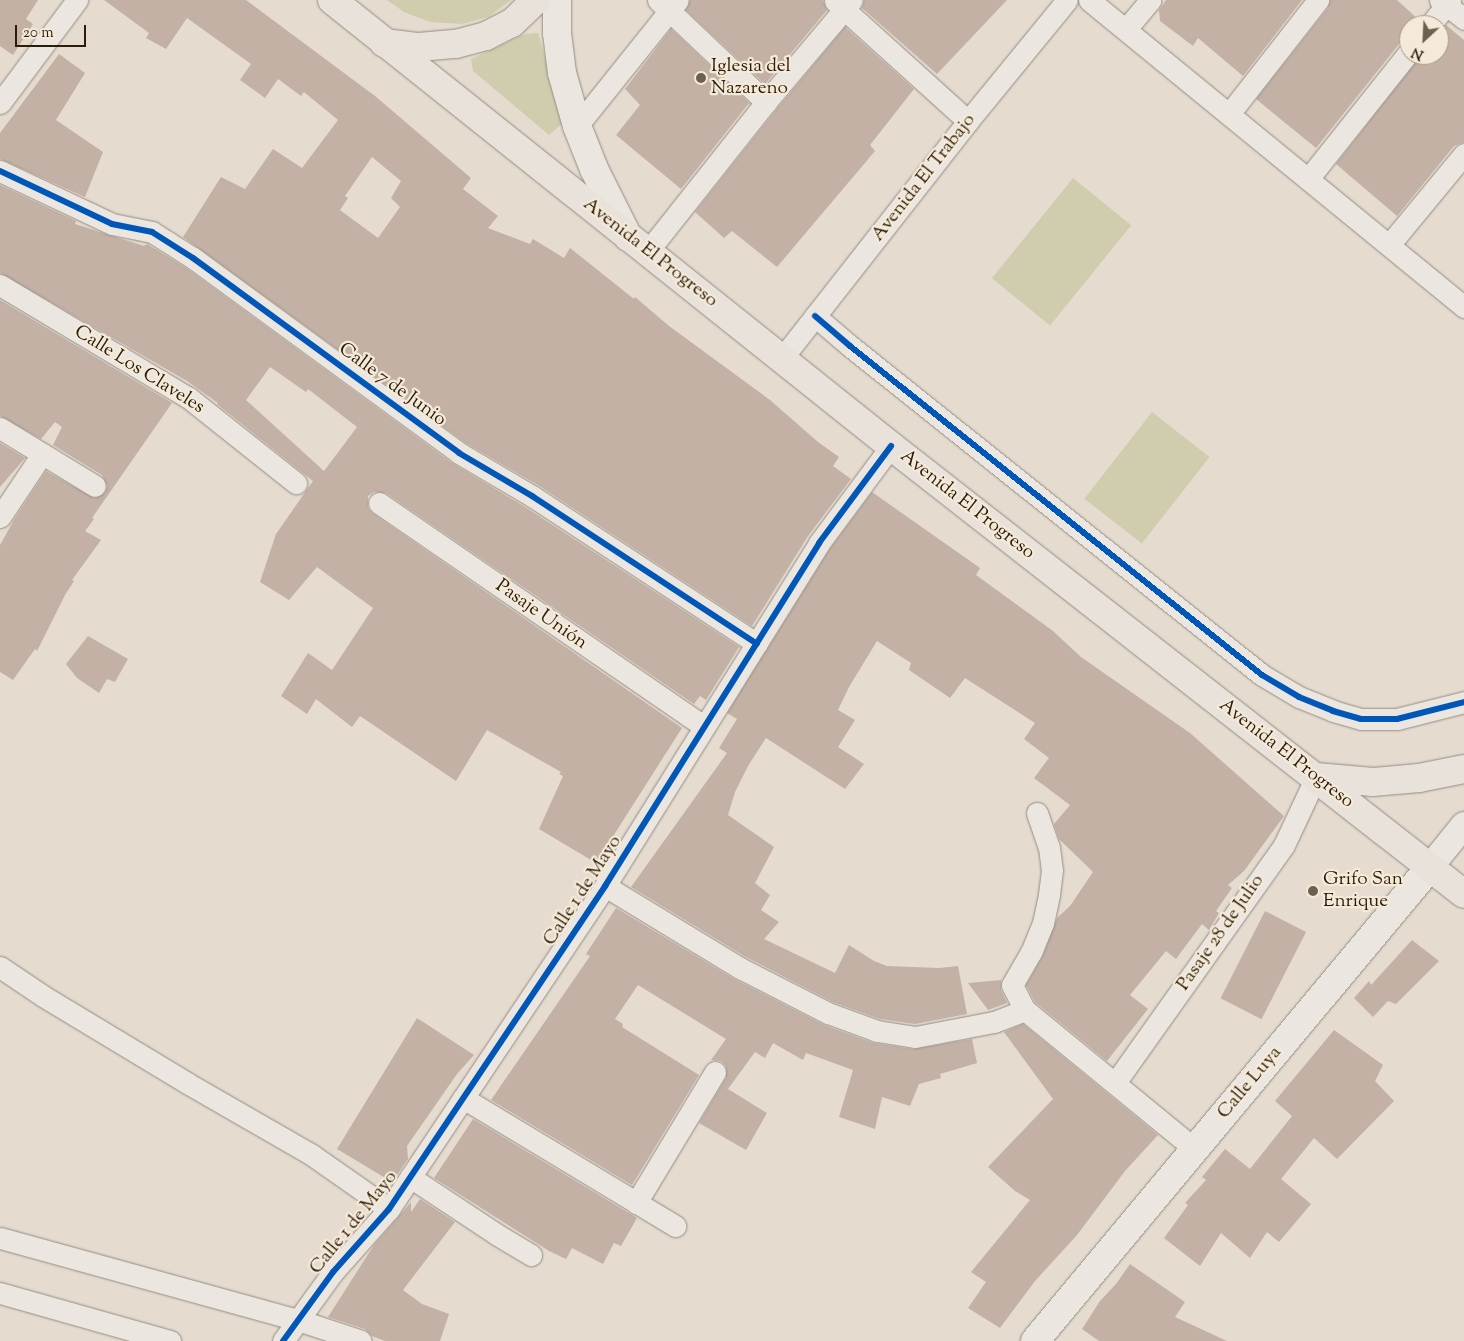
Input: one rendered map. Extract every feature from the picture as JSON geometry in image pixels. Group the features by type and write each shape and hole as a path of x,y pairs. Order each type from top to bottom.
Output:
{"highway":[{"name":"Avenida El Progreso","path":"332,0 384,44 783,357 892,446 1464,894"},
{"path":"384,44 419,46 456,44 486,36 512,22 536,0"},
{"path":"1316,777 1373,782 1419,778 1464,769"}],"main road":[{"path":"558,0 557,32 562,74 577,126 594,169 638,244"},
{"name":"Calle Luya","path":"1035,1341 1430,867"}],"street":[{"path":"0,103 77,0"},
{"name":"Avenida El Trabajo","path":"783,357 968,121 1067,0"},
{"path":"1090,0 1464,306"},
{"path":"1126,30 1150,0"},
{"path":"1229,114 1318,0"},
{"path":"1437,15 1445,2 1464,20"},
{"path":"638,244 766,102 843,3 968,121"},
{"path":"577,126 669,4 766,102"},
{"path":"1308,179 1399,65"},
{"path":"1389,245 1464,154"},
{"name":"Calle 7 de Junio","path":"0,171 112,224 152,232 193,258 459,453 532,496 758,644"},
{"name":"Calle Los Claveles","path":"0,285 189,398 296,483"},
{"path":"815,316 1262,675 1292,692 1333,711 1361,719 1397,719 1433,712 1464,702"},
{"path":"0,428 95,486"},
{"name":"Calle 1 de Mayo","path":"283,1341 333,1272 389,1209 605,886 703,726 758,644 819,543 892,446"},
{"path":"0,517 42,454"},
{"name":"Pasaje Unión","path":"380,503 703,726"},
{"name":"Pasaje 28 de Julio","path":"1115,1083 1284,845 1316,777"},
{"path":"1038,813 1049,848 1052,870 1043,923 1031,952 1012,985 1025,1010 1195,1149"},
{"name":"Calle Luya","path":"1430,867 1464,826"},
{"path":"605,886 740,968 828,1013 877,1031 915,1037 994,1022 1025,1010"},
{"path":"0,967 43,996 128,1048 312,1155 389,1209"},
{"path":"636,1203 715,1072"},
{"path":"463,1098 675,1226"},
{"path":"410,1178 531,1255"},
{"path":"0,1238 298,1320 361,1341"},
{"path":"0,1294 170,1341"}],"shaded area":[{"path":"387,0 511,0 488,17 462,24 430,22 404,12"},
{"path":"538,33 564,122 549,135 473,71 471,59 525,34"},
{"path":"1073,178 1131,225 1050,325 992,278"},
{"path":"1152,412 1210,457 1142,544 1084,499"}],"building":[{"path":"0,0 38,0 26,19 33,24 13,55 0,46"},
{"path":"104,0 246,0 375,96 471,178 463,189 498,216 488,228 530,244 533,239 564,258 570,248 634,299 635,297 669,326 770,400 818,442 839,457 833,466 851,479 808,536 752,626 538,485 466,443 183,237 221,177 245,189 273,149 302,168 338,120 304,92 301,96 278,79 265,98 240,80 251,64 187,18 166,49 146,38 149,33","holes":["372,157 401,181 391,198 400,207 378,238 340,210 348,198 345,196"]},
{"path":"690,0 823,0 827,10 765,84 686,10"},
{"path":"864,0 1007,0 937,74 862,8"},
{"path":"1166,0 1302,0 1243,76 1198,38 1193,46 1160,21 1159,10"},
{"path":"1330,0 1397,0 1414,15 1399,15 1399,44 1316,148 1256,99 1328,8"},
{"path":"845,27 914,89 870,145 875,151 777,267 732,231 724,238 695,212"},
{"path":"1449,28 1464,40 1464,142 1454,146 1397,216 1336,164 1413,65 1449,65"},
{"path":"671,29 749,103 681,189 616,135 640,105 625,89"},
{"path":"59,54 85,73 56,120 103,152 85,197 0,159 0,133"},
{"path":"0,185 76,221 75,224 144,246 147,244 186,268 452,463 525,507 739,647 706,700 700,696 694,704 386,493 374,492 368,496 368,508 372,513 682,728 596,863 539,829 563,776 559,774 561,772 487,730 456,781 360,716 352,727 316,699 307,714 281,696 308,653 332,670 373,608 317,567 289,600 260,582 276,534 313,481 218,403 187,381 0,273","holes":["270,367 306,392 308,389 357,427 324,471 246,400"]},
{"path":"0,300 172,403 92,518 94,519 85,531 101,540 72,580 74,581 37,651 35,649 13,680 0,672 0,545 15,518 46,471 94,498 105,493 107,486 102,475 53,445 62,427 55,422 41,439 0,416"},
{"path":"0,443 25,458 0,487"},
{"path":"872,492 980,568 976,575 1053,631 1081,657 1190,733 1284,816 1244,871 1228,885 1232,888 1216,911 1219,913 1209,930 1202,924 1176,959 1166,951 1130,995 1148,1009 1107,1061 1035,1002 1026,985 1042,957 1057,918 1070,906 1093,872 1059,839 1054,824 1070,805 1034,778 1049,758 1024,739 1035,723 965,678 950,698 909,670 911,663 877,641 849,687 838,710 855,720 838,747 864,764 845,789 766,738 748,766 735,792 728,815 774,847 755,883 770,895 761,910 779,922 764,939 835,973 849,945 874,961 887,966 939,968 958,966 967,1014 915,1024 880,1019 833,1002 746,957 631,887 727,753 719,748 737,719 727,713 829,550"},
{"path":"88,636 128,659 115,682 107,679 99,693 77,678 66,664"},
{"path":"616,908 734,979 824,1025 873,1043 913,1049 972,1039 977,1063 940,1074 941,1078 919,1084 910,1106 882,1097 875,1129 839,1117 853,1070 806,1053 803,1060 773,1043 765,1058 755,1052 728,1089 767,1113 746,1150 699,1123 726,1078 726,1066 721,1061 711,1060 726,1039 638,985 615,1019 623,1024 622,1027 699,1075 632,1185 491,1100 590,956 586,954"},
{"path":"1265,911 1306,932 1261,1019 1221,998"},
{"path":"1412,940 1439,961 1396,1004 1388,1001 1373,1017 1354,998 1369,981 1371,985"},
{"path":"1001,980 1001,990 1007,1003 988,1010 968,983"},
{"path":"417,1018 474,1055 457,1074 407,1146 408,1159 392,1182 337,1149"},
{"path":"1023,1024 1158,1135 1125,1171 1077,1235 1035,1281 1000,1328 968,1308 986,1282 971,1272 1030,1200 1015,1191 988,1167 1053,1099 1004,1032"},
{"path":"1334,1030 1383,1065 1375,1081 1394,1101 1337,1159 1314,1138 1281,1179 1311,1204 1279,1242 1267,1232 1250,1258 1221,1233 1200,1266 1164,1238 1188,1205 1185,1203 1206,1180 1202,1177 1225,1149 1250,1169 1292,1116 1275,1101"},
{"path":"473,1119 637,1218 621,1246 614,1243 603,1264 572,1248 566,1259 549,1251 434,1178"},
{"path":"420,1199 455,1222 403,1290 422,1304 449,1314 440,1341 385,1341 372,1336 365,1329 328,1317 374,1245 411,1202 411,1212"},
{"path":"1130,1264 1185,1302 1175,1317 1227,1341 1099,1341 1082,1329 1100,1301 1116,1284"}],"cycle path":[{"path":"0,171 112,224 152,232 193,258 459,453 532,496 757,644"},
{"path":"815,316 1262,675 1299,697 1333,711 1361,719 1397,719 1464,702"},
{"path":"283,1341 333,1272 389,1209 605,886 819,543 891,446"}],"place":[{"name":"Iglesia del Nazareno","path":"701,78"},
{"name":"Grifo San Enrique","path":"1313,891"}]}
